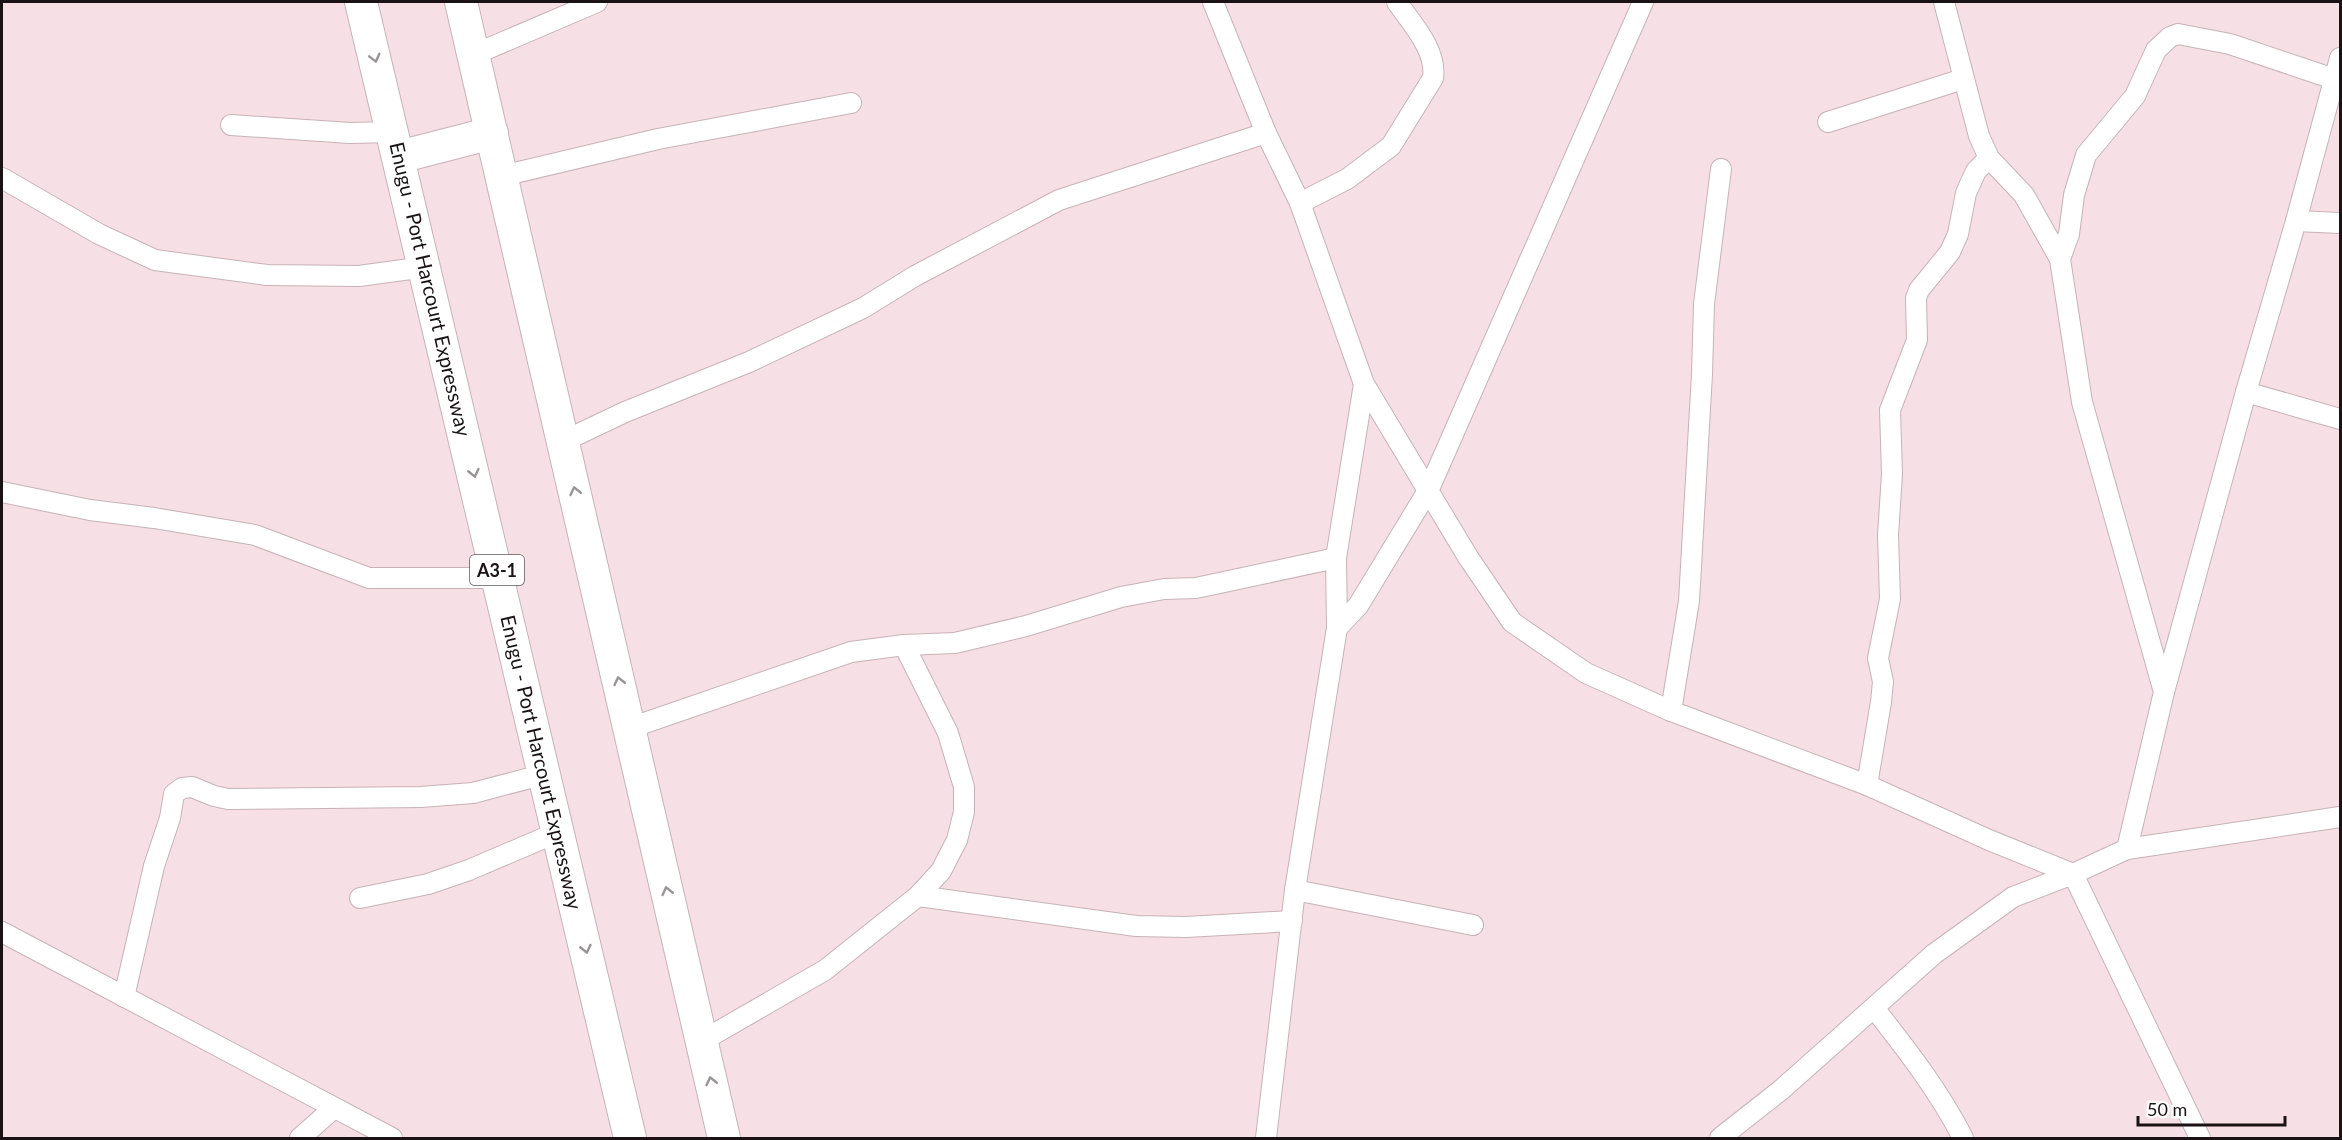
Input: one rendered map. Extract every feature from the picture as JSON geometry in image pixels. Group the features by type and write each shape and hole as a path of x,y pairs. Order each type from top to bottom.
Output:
{"highway":[{"name":"Enugu - Port Harcourt Expressway","path":"361,2 630,1138"},
{"path":"461,2 724,1138"},
{"path":"396,144 492,133"}],"street":[{"path":"473,55 597,2"},
{"path":"1213,2 1266,133 1300,203 1364,384 1468,557 1512,622 1586,673 1671,711 1867,785 1978,835 2073,874 2200,1138"},
{"path":"1300,203 1347,179 1391,146 1432,78 1434,69 1430,51 1397,2"},
{"path":"1337,628 1358,606 1429,489 1643,2"},
{"path":"1944,2 1979,136 1989,158 2024,195 2060,259 2082,402 2164,693"},
{"path":"2060,259 2069,234 2074,195 2086,155 2135,96 2156,50 2170,37 2178,34 2230,44 2334,79"},
{"path":"2127,849 2164,693 2340,58"},
{"path":"1828,122 1963,79"},
{"path":"502,176 658,139 851,103"},
{"path":"231,125 350,133 396,144"},
{"path":"564,441 625,412 749,362 863,308 915,276 1059,200 1266,133"},
{"path":"1867,785 1883,682 1878,658 1890,599 1888,535 1892,474 1890,410 1917,340 1916,298 1919,290 1950,252 1958,234 1966,193 1976,171 1989,158"},
{"path":"1671,711 1689,601 1704,304 1721,169"},
{"path":"2,178 99,234 155,260 267,275 359,276 425,267"},
{"path":"2296,221 2340,224"},
{"path":"1266,1138 1295,890 1337,628 1336,558 1364,384"},
{"path":"2246,392 2340,419"},
{"path":"2,492 90,510 255,535 369,578 499,578"},
{"path":"630,728 851,652 904,645 956,644 1026,626 1121,597 1164,589 1196,588 1336,558"},
{"path":"702,1041 825,970 918,896 941,871 957,840 964,812 964,788 948,733 904,645"},
{"path":"124,998 154,866 170,818 174,794 182,788 192,787 228,799 421,797 473,793 544,774"},
{"path":"1720,1138 1781,1090 1934,954 2013,897 2073,874 2127,849 2340,817"},
{"path":"360,898 428,884 469,870 558,832"},
{"path":"1295,890 1473,925"},
{"path":"918,896 1136,926 1186,927 1292,921"},
{"path":"2,932 392,1138"},
{"path":"1874,1008 1916,1061 1963,1138"},
{"path":"300,1138 334,1108"}]}
